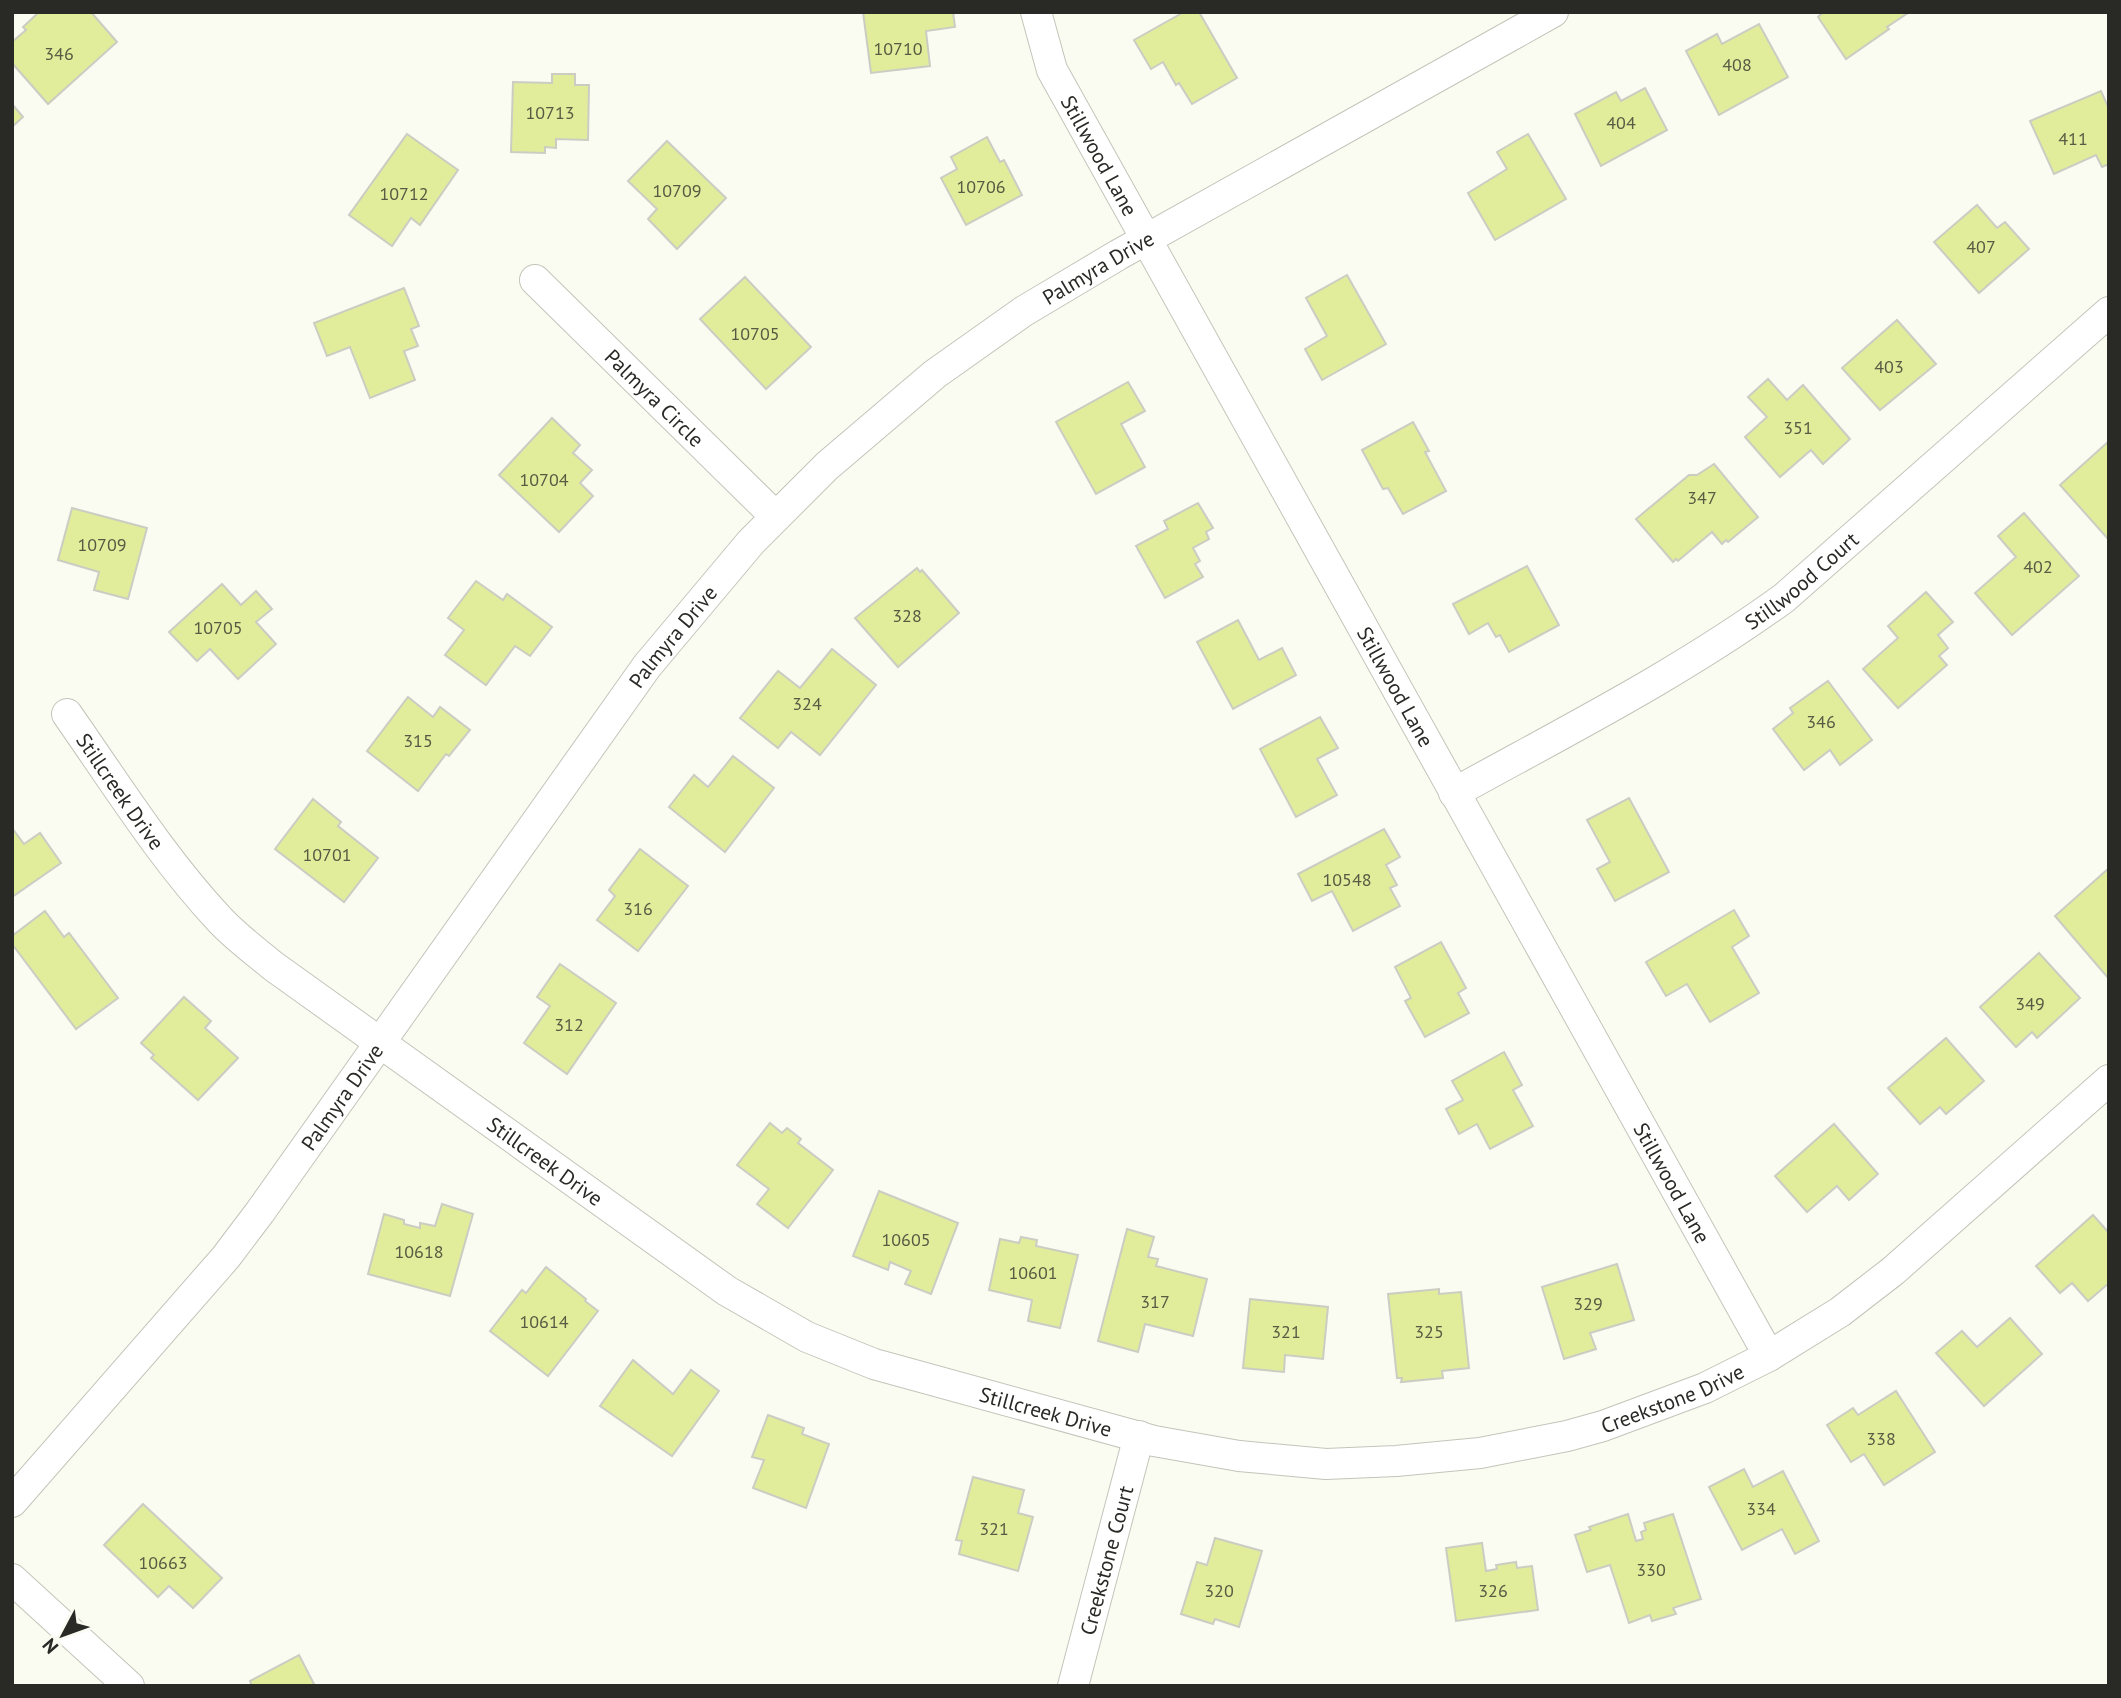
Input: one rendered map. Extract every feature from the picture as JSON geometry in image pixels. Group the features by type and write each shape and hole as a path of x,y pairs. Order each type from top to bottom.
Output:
{"street":[{"name":"Stillwood Lane","path":"1036,12 1052,70 1769,1356"},
{"name":"Palmyra Drive","path":"12,1502 226,1257 648,666 726,570 775,516 869,429 951,362 1024,312 1145,240 1553,12"},
{"name":"Palmyra Circle","path":"535,280 775,516"},
{"name":"Stillwood Court","path":"1454,793 1692,661 1784,598 2109,312"},
{"name":"Stillcreek Drive","path":"66,714 176,869 221,921 273,966 727,1291 807,1337 874,1364 1139,1436"},
{"name":"Creekstone Drive","path":"1139,1436 1239,1456 1326,1464 1480,1453 1603,1426 1705,1388 1769,1356 1840,1312 1893,1271 2109,1080"},
{"name":"Creekstone Court","path":"1073,1686 1139,1436"},
{"path":"12,1578 129,1686"}],"building":[{"path":"39,12 91,12 117,42 48,104 12,63 12,42 26,30 23,27"},
{"path":"863,12 953,12 955,27 926,31 930,66 871,73"},
{"path":"1184,12 1199,12 1237,78 1192,104 1179,83 1176,85 1163,62 1151,69 1134,40"},
{"path":"1823,12 1908,13 1846,59 1818,17"},
{"path":"1759,24 1788,77 1719,115 1686,51 1717,34 1722,44"},
{"path":"552,74 575,74 575,85 589,85 588,140 556,139 556,148 545,147 545,153 511,152 513,82 552,83"},
{"path":"1645,88 1667,130 1601,166 1575,114 1616,92 1621,101"},
{"path":"2101,91 2109,109 2109,164 2102,167 2096,155 2054,174 2030,121"},
{"path":"12,104 23,117 12,127"},
{"path":"407,134 458,170 420,225 411,218 392,246 349,215"},
{"path":"1528,134 1566,199 1495,240 1468,193 1507,169 1497,152"},
{"path":"987,137 1000,162 1004,160 1022,195 966,225 941,178 957,169 951,157"},
{"path":"667,141 726,198 677,249 648,219 657,209 628,181"},
{"path":"1977,205 1997,228 2005,222 2029,249 1979,293 1934,242"},
{"path":"1347,275 1386,344 1322,380 1305,349 1327,336 1306,298"},
{"path":"745,277 811,347 766,389 700,319"},
{"path":"404,288 419,326 411,329 418,346 404,351 415,380 370,398 350,347 327,356 314,323"},
{"path":"1897,320 1936,364 1880,410 1842,368"},
{"path":"1768,379 1787,400 1803,385 1850,439 1823,464 1811,450 1780,477 1745,437 1767,417 1748,397"},
{"path":"1128,382 1145,411 1121,424 1145,467 1096,494 1056,422"},
{"path":"552,418 580,445 573,453 592,470 580,483 593,496 559,532 499,475"},
{"path":"1413,422 1429,451 1425,452 1446,491 1403,514 1388,488 1383,489 1362,450"},
{"path":"2109,441 2109,540 2060,485"},
{"path":"1714,464 1758,517 1722,544 1712,532 1678,561 1676,559 1673,562 1636,519 1689,475 1697,475"},
{"path":"1198,503 1213,528 1206,532 1209,539 1193,548 1200,561 1195,564 1203,577 1165,598 1136,546 1168,529 1164,521"},
{"path":"72,508 147,528 128,599 94,590 99,572 58,560"},
{"path":"2024,513 2079,576 2012,635 1975,593 2016,557 1998,536"},
{"path":"1527,566 1559,625 1509,652 1500,635 1496,637 1488,623 1469,634 1453,604"},
{"path":"917,568 920,572 922,570 959,613 898,667 855,618"},
{"path":"476,581 503,600 507,594 552,627 530,656 515,646 486,685 445,655 464,630 448,618"},
{"path":"222,584 241,605 256,591 272,609 256,622 276,644 238,679 210,649 197,661 169,632"},
{"path":"1926,592 1953,622 1938,635 1948,648 1939,656 1947,665 1898,708 1863,669 1898,638 1888,626"},
{"path":"1238,620 1259,660 1282,648 1296,675 1233,709 1197,642"},
{"path":"832,649 876,685 820,755 791,732 778,748 740,718 778,671 800,688"},
{"path":"1828,681 1872,740 1840,765 1830,750 1804,770 1773,729 1793,713 1790,708"},
{"path":"408,697 433,717 440,707 470,730 449,756 446,754 418,791 367,751"},
{"path":"1320,717 1338,748 1317,759 1337,795 1296,817 1260,749"},
{"path":"733,756 774,788 725,852 669,807 694,775 708,787"},
{"path":"1629,798 1669,872 1615,901 1597,869 1610,862 1587,820"},
{"path":"313,799 341,822 338,826 378,858 344,902 275,849"},
{"path":"12,828 24,844 40,833 61,863 12,897"},
{"path":"1384,829 1400,857 1386,865 1397,885 1390,888 1400,906 1353,931 1332,891 1312,901 1298,874"},
{"path":"640,849 688,886 638,951 597,920 615,896 609,890"},
{"path":"2109,868 2109,979 2055,916"},
{"path":"1734,910 1749,936 1732,947 1759,993 1710,1022 1687,984 1666,996 1646,962"},
{"path":"45,911 64,937 69,933 118,998 76,1029 12,944 12,936"},
{"path":"1441,942 1466,988 1458,993 1469,1013 1425,1037 1405,1001 1411,998 1395,967"},
{"path":"2039,953 2080,998 2037,1038 2032,1032 2016,1047 1980,1007"},
{"path":"560,964 616,1003 567,1074 524,1043 550,1006 537,997"},
{"path":"184,997 211,1021 205,1028 238,1058 198,1100 151,1058 154,1055 141,1043"},
{"path":"1946,1038 1984,1081 1946,1114 1940,1107 1920,1124 1888,1088"},
{"path":"1504,1052 1522,1085 1513,1090 1533,1126 1490,1149 1477,1124 1459,1134 1446,1109 1463,1100 1452,1081"},
{"path":"770,1123 782,1133 787,1128 801,1139 798,1143 833,1170 788,1228 757,1204 769,1189 737,1165"},
{"path":"1834,1124 1878,1174 1849,1200 1837,1186 1807,1212 1775,1176"},
{"path":"879,1191 958,1223 931,1294 905,1284 911,1271 890,1262 888,1270 853,1256"},
{"path":"442,1204 473,1214 450,1296 368,1274 384,1214 420,1228 420,1223 435,1226"},
{"path":"2093,1215 2109,1233 2109,1283 2088,1301 2072,1283 2060,1293 2036,1266"},
{"path":"1127,1229 1154,1237 1148,1257 1158,1259 1156,1266 1207,1279 1193,1336 1145,1324 1138,1352 1098,1341"},
{"path":"1021,1237 1037,1240 1036,1246 1078,1255 1060,1328 1028,1321 1032,1300 989,1290 1000,1239 1019,1243"},
{"path":"1617,1264 1634,1320 1590,1333 1596,1349 1564,1359 1542,1287"},
{"path":"546,1267 598,1311 548,1376 490,1331 522,1290 526,1293"},
{"path":"1439,1289 1439,1294 1461,1292 1469,1368 1442,1371 1443,1378 1401,1382 1402,1378 1397,1378 1388,1294"},
{"path":"1250,1299 1328,1307 1323,1359 1285,1355 1284,1372 1243,1368"},
{"path":"2010,1318 2042,1354 1984,1406 1936,1353 1962,1331 1977,1347"},
{"path":"633,1360 673,1394 691,1370 719,1391 672,1456 600,1406"},
{"path":"1896,1391 1935,1452 1884,1485 1864,1454 1851,1462 1827,1425 1853,1408 1858,1415"},
{"path":"768,1415 804,1428 802,1434 829,1444 806,1508 753,1488 764,1460 752,1457"},
{"path":"1744,1469 1753,1487 1783,1471 1819,1541 1795,1554 1782,1529 1742,1550 1709,1487"},
{"path":"973,1477 1024,1490 1018,1513 1033,1517 1018,1571 959,1554 962,1541 956,1540"},
{"path":"143,1504 222,1578 193,1608 169,1586 158,1597 104,1545"},
{"path":"1628,1514 1636,1541 1643,1539 1641,1532 1646,1530 1644,1523 1673,1514 1701,1599 1673,1608 1676,1614 1652,1621 1650,1615 1629,1623 1610,1565 1587,1572 1575,1535 1591,1530 1589,1527"},
{"path":"1215,1538 1262,1551 1239,1627 1215,1619 1213,1624 1181,1614 1197,1562 1207,1565"},
{"path":"1482,1543 1486,1571 1497,1569 1496,1565 1516,1562 1517,1568 1532,1566 1538,1610 1456,1621 1446,1548"},
{"path":"299,1655 315,1686 252,1686 250,1681"}]}
